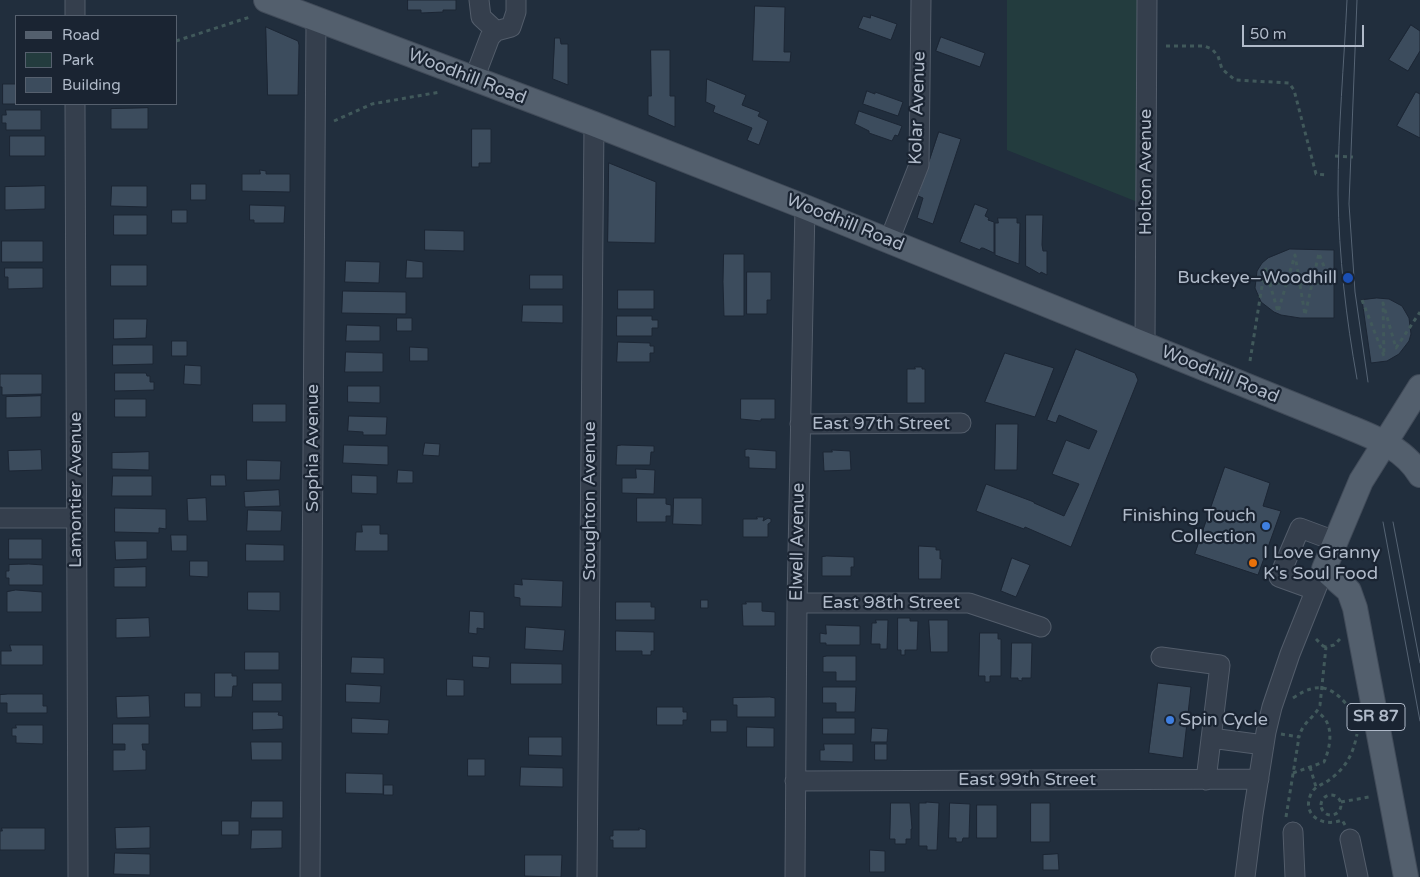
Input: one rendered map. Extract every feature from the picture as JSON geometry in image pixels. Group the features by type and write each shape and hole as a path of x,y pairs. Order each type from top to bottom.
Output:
{"main road":[{"name":"Woodhill Road","path":"266,0 306,11 474,79 805,207 1384,442"},
{"path":"1320,579 1361,481 1420,387"},
{"path":"1384,442 1403,454 1420,475"},
{"name":"SR 87","path":"1320,579 1348,591 1355,608 1406,877"}],"street":[{"path":"75,0 75,15"},
{"path":"479,0 481,17 496,31"},
{"path":"474,79 490,37 496,31 511,27 516,12 516,0"},
{"name":"Kolar Avenue","path":"889,241 919,165 921,0"},
{"name":"Holton Avenue","path":"1145,344 1147,0"},
{"name":"Sophia Avenue","path":"306,11 310,877"},
{"name":"Lamontier Avenue","path":"75,105 78,877"},
{"name":"Stoughton Avenue","path":"587,877 594,124"},
{"name":"Elwell Avenue","path":"795,877 797,603 805,207"},
{"name":"East 97th Street","path":"800,424 962,423"},
{"name":"Woodhill Road","path":"1384,442 1420,456"},
{"path":"0,518 76,518"},
{"path":"1245,877 1270,715 1280,680 1320,579 1279,577 1300,528 1336,541"},
{"name":"East 98th Street","path":"797,603 969,603 1042,627"},
{"path":"1161,657 1220,665 1206,780"},
{"path":"1211,738 1264,745"},
{"name":"East 99th Street","path":"795,781 1259,779"},
{"path":"1286,826 1295,877"},
{"path":"1350,839 1358,877"}],"path":[{"path":"178,40 250,17"},
{"path":"1166,46 1204,46 1212,48 1218,56 1222,69 1235,80 1289,83 1294,90 1316,174 1327,175"},
{"path":"334,121 372,104 440,92"},
{"path":"1335,156 1353,156"},
{"path":"1250,361 1265,267 1270,283 1278,312 1286,283 1294,255 1300,283 1305,315 1312,283 1316,268 1319,253 1330,283 1312,283 1300,283 1286,283 1270,283 1263,283"},
{"path":"1362,300 1384,356 1384,303 1396,348 1420,312"},
{"path":"1316,638 1326,647 1334,645 1340,639"},
{"path":"1286,826 1299,737 1302,727 1317,712 1320,705 1326,647"},
{"path":"1289,702 1306,690 1322,688 1331,690 1341,696 1353,712"},
{"path":"1293,773 1324,762 1328,752 1330,728 1324,716 1317,712"},
{"path":"1283,726 1281,734 1299,737"},
{"path":"1342,820 1337,822 1321,822 1312,816 1309,807 1311,794 1316,787 1328,781 1342,770 1354,749 1357,734"},
{"path":"1310,767 1316,787"},
{"path":"1330,794 1336,796 1341,802 1338,812 1331,815 1324,813 1320,804 1323,797 1330,794"},
{"path":"1341,802 1369,797"},
{"path":"1338,812 1350,839"}],"green space":[{"path":"1007,0 1147,0 1145,205 1007,150"}],"building":[{"path":"408,0 456,0 456,10 421,13 421,10 408,10"},
{"path":"755,6 785,7 784,52 791,52 790,62 753,61"},
{"path":"871,15 897,24 891,40 858,28 863,16 870,18"},
{"path":"1411,25 1420,31 1420,51 1408,71 1389,60"},
{"path":"266,27 298,41 298,95 268,95"},
{"path":"941,37 985,53 980,67 936,51"},
{"path":"555,38 560,38 561,44 568,44 568,85 553,79"},
{"path":"651,50 670,50 670,96 675,96 675,127 648,115 648,96 651,96"},
{"path":"707,79 746,95 742,105 760,112 758,116 768,121 759,145 747,140 752,128 713,112 715,106 706,102"},
{"path":"3,84 15,84 15,104 3,104"},
{"path":"867,91 903,102 898,116 863,104"},
{"path":"1416,92 1420,94 1420,138 1397,126"},
{"path":"148,108 148,129 111,129 111,109"},
{"path":"6,110 41,110 41,130 6,130 6,123 2,123 2,115 6,115"},
{"path":"859,111 902,126 898,136 895,135 892,141 869,133 869,131 855,124"},
{"path":"472,129 491,129 491,163 479,163 479,167 472,167"},
{"path":"939,132 961,139 933,224 917,218 923,198 918,196"},
{"path":"10,136 45,136 45,156 10,156"},
{"path":"609,163 656,182 655,243 608,242"},
{"path":"260,170 266,171 266,174 290,174 290,192 242,191 242,174 260,174"},
{"path":"191,184 206,184 206,200 191,200"},
{"path":"45,186 45,209 5,210 5,187"},
{"path":"112,186 147,186 147,207 111,206"},
{"path":"975,204 988,209 985,216 989,218 988,220 994,222 994,253 960,242"},
{"path":"250,205 285,206 284,223 254,223 254,220 250,220"},
{"path":"172,210 187,210 187,223 172,223"},
{"path":"114,215 147,215 147,235 114,235"},
{"path":"1026,215 1043,215 1042,245 1043,251 1047,251 1047,275 1041,272 1040,274 1026,266"},
{"path":"998,218 1017,218 1017,223 1020,223 1019,264 995,255 995,223 998,223"},
{"path":"425,230 464,231 464,251 425,250"},
{"path":"2,241 43,241 43,262 2,262"},
{"path":"1290,249 1334,250 1334,318 1300,318 1281,315 1261,302 1255,288 1257,271 1268,258"},
{"path":"724,254 744,254 744,316 724,316"},
{"path":"407,260 423,262 423,278 406,278"},
{"path":"346,261 380,262 379,283 345,282"},
{"path":"111,265 147,265 147,286 111,286"},
{"path":"5,268 43,268 43,288 8,289 8,277 5,277"},
{"path":"747,272 771,272 771,300 767,300 767,314 747,314"},
{"path":"530,275 563,275 563,289 530,289"},
{"path":"618,290 654,290 654,309 618,309"},
{"path":"343,291 406,292 406,314 342,313"},
{"path":"1389,299 1402,306 1409,318 1411,334 1409,341 1399,354 1387,361 1371,363 1362,300"},
{"path":"523,305 563,305 563,323 522,322"},
{"path":"617,316 652,316 652,320 658,320 658,328 652,328 652,336 617,336"},
{"path":"397,318 412,318 412,331 397,331"},
{"path":"114,319 147,319 146,338 114,339"},
{"path":"347,325 380,326 380,341 346,341"},
{"path":"172,341 187,341 187,356 172,356"},
{"path":"618,342 650,343 650,346 654,346 654,353 650,353 650,362 617,362"},
{"path":"113,345 153,345 153,364 113,365"},
{"path":"410,347 428,348 428,361 410,361"},
{"path":"1076,349 1135,373 1138,380 1071,547 1025,527 1024,529 976,511 986,484 1034,502 1064,516 1079,484 1052,474 1066,440 1089,449 1097,431 1059,415 1056,423 1047,420"},
{"path":"346,352 383,353 383,372 345,372"},
{"path":"1005,353 1054,368 1035,417 985,402"},
{"path":"185,365 201,366 201,385 184,384"},
{"path":"915,367 925,369 925,403 907,403 907,369 915,369"},
{"path":"115,373 146,373 147,376 150,376 150,382 154,382 154,390 115,391"},
{"path":"1,374 42,374 42,394 2,395 2,387 0,387"},
{"path":"348,386 380,386 380,403 348,402"},
{"path":"41,396 41,417 6,418 6,397"},
{"path":"115,399 146,399 146,417 115,417"},
{"path":"741,399 775,399 775,419 761,419 761,421 741,419"},
{"path":"253,404 286,404 286,422 253,422"},
{"path":"349,416 387,417 386,435 363,435 363,432 348,431"},
{"path":"996,424 1018,424 1017,470 995,470"},
{"path":"425,443 440,444 439,456 423,455"},
{"path":"344,445 388,446 388,465 343,463"},
{"path":"617,446 654,446 654,452 651,452 650,465 616,465"},
{"path":"41,450 42,470 9,471 8,451"},
{"path":"745,450 776,451 776,469 749,468 749,457 745,457"},
{"path":"832,450 850,451 851,470 824,471 823,452 832,452"},
{"path":"149,452 149,470 112,469 112,453"},
{"path":"247,460 281,461 280,480 247,480"},
{"path":"1225,467 1270,483 1263,506 1281,511 1258,575 1195,554"},
{"path":"636,469 655,470 654,494 622,493 622,478 636,478"},
{"path":"398,470 413,471 413,483 397,483"},
{"path":"211,475 225,475 226,486 211,486"},
{"path":"352,475 377,476 377,494 352,493"},
{"path":"113,476 152,476 152,496 112,496"},
{"path":"279,490 280,506 245,507 244,492"},
{"path":"206,498 207,521 188,521 187,499"},
{"path":"637,498 666,498 666,504 671,505 671,516 666,516 666,522 637,522"},
{"path":"674,498 702,498 702,525 673,524"},
{"path":"115,508 166,509 166,529 159,528 159,533 115,532"},
{"path":"248,510 282,511 281,531 247,531"},
{"path":"757,517 764,517 763,521 768,518 771,519 771,522 768,524 768,537 743,537 743,519 757,519"},
{"path":"362,525 380,525 380,534 388,534 388,551 355,551 356,532 362,532"},
{"path":"171,535 187,535 187,551 172,551"},
{"path":"9,539 42,539 42,559 9,559"},
{"path":"115,541 147,541 147,559 116,560"},
{"path":"246,544 284,545 284,561 246,561"},
{"path":"919,546 936,547 936,550 940,550 940,559 942,559 941,579 919,579"},
{"path":"822,557 854,557 854,567 851,567 851,576 822,576"},
{"path":"1012,558 1030,565 1016,597 1001,591"},
{"path":"190,561 208,561 208,577 190,576"},
{"path":"9,565 43,565 43,585 9,585 6,571 9,571"},
{"path":"146,567 146,587 114,587 114,568"},
{"path":"522,579 563,581 562,607 520,606 520,598 514,597 514,584 522,585"},
{"path":"16,590 42,592 42,612 7,612 7,592"},
{"path":"248,592 280,592 280,611 248,610"},
{"path":"701,600 708,600 708,608 701,608"},
{"path":"616,602 651,602 651,607 655,607 655,620 616,620"},
{"path":"746,602 762,602 762,611 775,612 775,626 743,626 742,604 746,604"},
{"path":"470,611 484,612 484,629 477,628 477,634 469,633"},
{"path":"149,618 150,637 116,638 116,619"},
{"path":"898,618 910,618 910,621 918,621 917,650 905,650 905,655 901,655 901,650 898,650"},
{"path":"876,620 888,620 887,649 880,649 880,644 871,644 872,623 876,623"},
{"path":"929,620 948,620 948,652 931,652"},
{"path":"826,625 860,626 860,645 826,645 826,643 820,643 820,633 826,634"},
{"path":"526,627 565,630 563,651 525,649"},
{"path":"616,631 654,632 654,651 651,651 651,655 642,655 642,651 616,651"},
{"path":"980,633 998,633 998,639 1001,639 1001,676 990,676 990,682 985,682 985,676 979,676"},
{"path":"1012,643 1032,643 1031,678 1022,678 1022,681 1018,680 1018,678 1011,678"},
{"path":"10,645 43,645 43,665 1,665 1,651 11,651"},
{"path":"245,652 279,652 279,670 245,670"},
{"path":"473,656 490,657 489,668 473,667"},
{"path":"856,656 856,681 836,681 836,672 823,672 823,657"},
{"path":"352,657 384,658 384,674 351,673"},
{"path":"511,663 562,664 562,684 511,684"},
{"path":"215,673 232,673 232,676 237,676 237,686 233,686 232,697 215,697"},
{"path":"447,679 464,680 464,696 447,696"},
{"path":"253,683 282,683 282,701 253,701"},
{"name":"Spin Cycle","path":"1158,683 1191,687 1183,758 1149,753"},
{"path":"346,684 381,686 380,703 346,702"},
{"path":"823,687 856,687 855,712 836,712 836,703 823,703"},
{"path":"185,693 201,693 201,707 185,707"},
{"path":"43,694 43,706 47,706 47,713 7,713 7,703 0,703 0,695"},
{"path":"149,696 150,717 117,718 116,697"},
{"path":"733,698 775,698 775,717 737,717 737,705 733,705"},
{"path":"657,707 683,707 683,712 687,712 687,720 683,720 683,725 657,725"},
{"path":"253,712 279,712 278,715 283,716 283,729 253,730"},
{"path":"352,718 389,720 388,734 352,733"},
{"path":"823,718 855,718 855,734 823,734"},
{"path":"711,720 727,720 727,732 711,732"},
{"path":"113,724 149,724 149,744 142,744 143,750 146,750 146,770 113,771 113,750 125,750 125,744 113,744"},
{"path":"16,725 43,725 43,744 16,743 16,736 12,736 12,728 16,728"},
{"path":"747,727 774,728 774,747 747,747"},
{"path":"872,728 888,729 887,742 871,742"},
{"path":"529,737 562,737 562,756 529,755"},
{"path":"251,742 282,742 282,760 252,760"},
{"path":"824,744 853,744 853,762 820,761 820,750 824,750"},
{"path":"875,744 887,744 887,760 875,760"},
{"path":"468,759 485,759 485,776 468,776"},
{"path":"521,767 563,768 563,787 520,786"},
{"path":"346,773 383,774 383,794 346,793"},
{"path":"384,785 393,785 393,795 384,795"},
{"path":"252,801 283,801 283,818 251,818"},
{"path":"891,803 910,803 912,829 911,839 906,839 906,844 895,844 895,839 890,839"},
{"path":"919,803 939,803 937,850 927,850 927,846 919,846"},
{"path":"950,803 970,804 969,838 963,838 962,842 956,842 956,838 949,838"},
{"path":"1031,803 1050,803 1050,842 1031,842"},
{"path":"977,805 997,805 997,838 977,838"},
{"path":"222,821 239,821 239,835 222,835"},
{"path":"150,827 150,848 116,849 115,828"},
{"path":"2,828 45,828 45,850 0,850 0,831 2,831"},
{"path":"639,828 646,830 646,848 613,848 613,840 610,840 610,836 613,836 613,830 639,830"},
{"path":"252,830 282,830 282,848 251,849"},
{"path":"870,850 885,851 885,872 870,872"},
{"path":"115,853 150,854 150,875 114,874"},
{"path":"1058,854 1059,870 1043,870 1043,855"},
{"path":"525,855 562,855 561,877 525,876"}],"tram line":[{"path":"1347,0 1338,194 1344,287 1357,379"},
{"path":"1357,0 1349,204 1355,292 1368,382"},
{"path":"1383,522 1420,721"},
{"path":"1393,522 1420,663"}],"place":[{"name":"Buckeye–Woodhill","path":"1348,278"},
{"name":"Finishing Touch Collection","path":"1266,526"},
{"name":"I Love Granny K's Soul Food","path":"1253,563"},
{"name":"Spin Cycle","path":"1170,720"}]}
